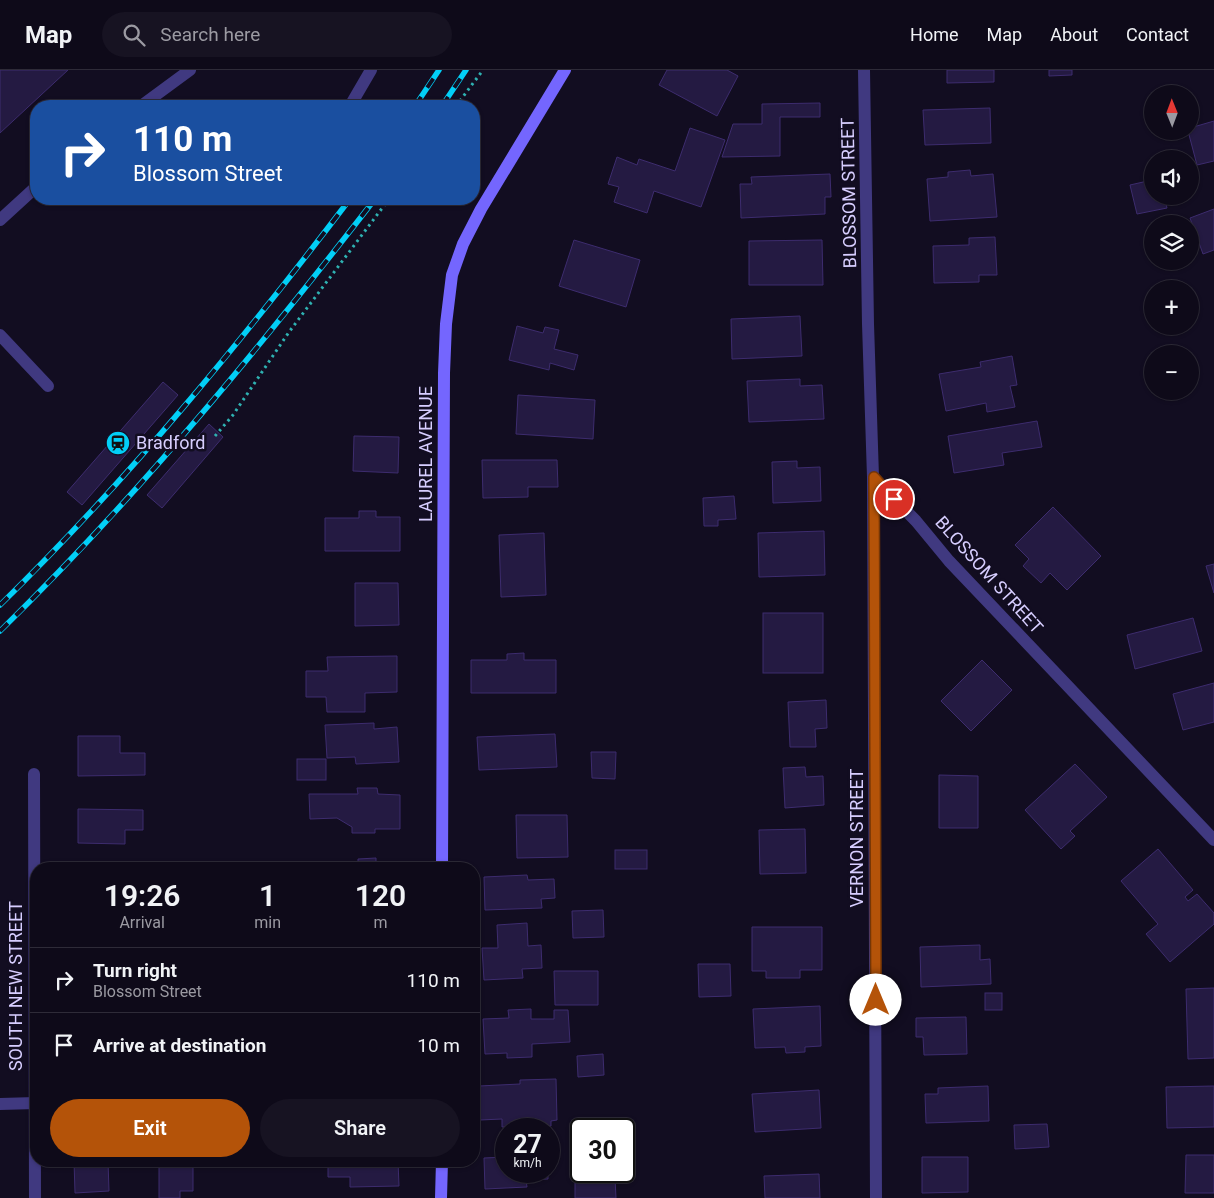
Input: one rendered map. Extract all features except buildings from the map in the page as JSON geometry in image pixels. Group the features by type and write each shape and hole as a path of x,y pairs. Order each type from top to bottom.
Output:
{"main road":[{"name":"LAUREL AVENUE","path":"442,862 444,373 446,324 452,275 463,244 481,209 565,70"},
{"path":"441,1198 442,1167"}],"street":[{"path":"149,100 190,70"},
{"path":"354,100 371,70"},
{"name":"BLOSSOM STREET","path":"864,70 868,315 874,477 916,521 955,568 1214,840"},
{"path":"0,220 30,192"},
{"path":"0,335 48,386"},
{"name":"VERNON STREET","path":"874,477 876,1198"},
{"name":"SOUTH NEW STREET","path":"34,774 34,862"},
{"path":"0,1104 30,1103"},
{"name":"SOUTH NEW STREET","path":"35,1167 35,1198"}],"path":[{"path":"460,100 483,70"},
{"path":"215,436 234,415 289,332 384,205"}],"railway":[{"path":"419,100 439,70"},
{"path":"446,100 466,70"},
{"path":"0,605 94,509 139,459 226,357 345,205"},
{"path":"0,631 100,528 195,421 241,367 370,205"}],"place":[{"name":"Bradford","path":"118,443"}],"route":[{"path":"876,1000 874,477 894,499"}]}
